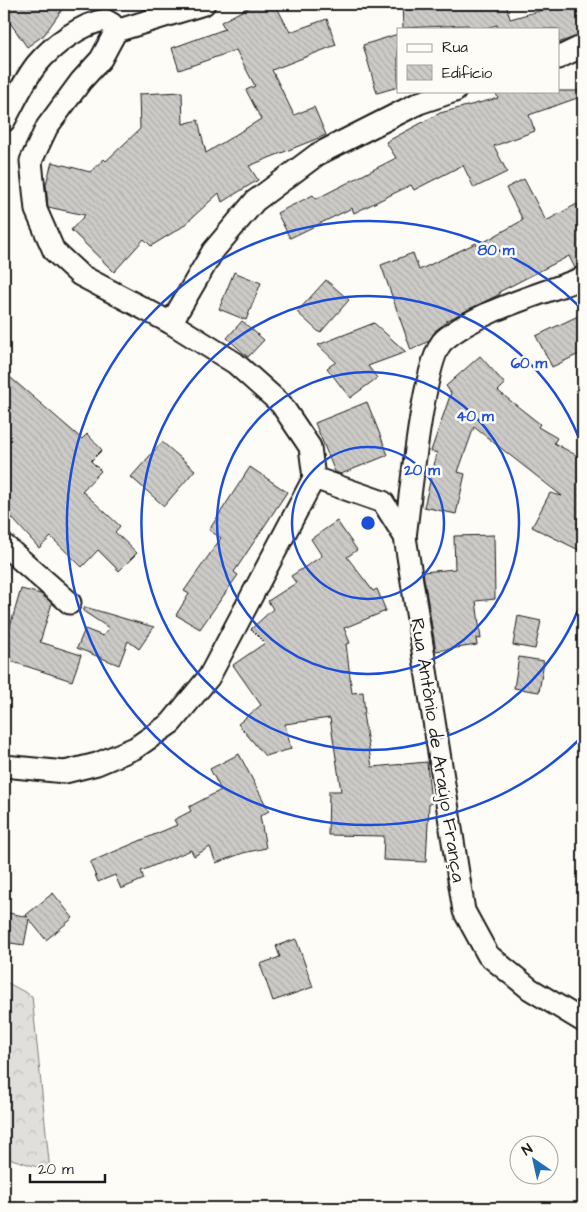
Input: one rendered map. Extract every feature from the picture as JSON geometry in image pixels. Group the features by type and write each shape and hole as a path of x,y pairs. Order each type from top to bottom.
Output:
{"street":[{"path":"4,766 65,772 81,768 135,748 172,723 209,678 314,478 310,447 281,404 235,363 171,323 80,275 54,251 36,210 31,161 47,127 81,81 101,58 116,31 204,4"},
{"path":"4,121 37,64 71,35 88,23 105,20 112,24 116,31"},
{"path":"560,57 583,46"},
{"path":"171,323 213,251 255,201 318,154 419,103 452,92"},
{"path":"405,536 428,376 443,341 477,318 583,278"},
{"name":"Rua Antônio de Araújo França","path":"314,478 383,502 405,536 464,911 488,956 530,989 583,1022"},
{"path":"4,545 70,603"}],"green space":[{"path":"4,981 32,996 50,1171 5,1157 4,1154"}],"building":[{"path":"4,4 66,4 44,35 27,47 4,14"},
{"path":"255,4 275,4 290,32 327,19 336,45 272,70 294,115 314,107 326,135 249,166 258,180 222,202 219,193 182,227 151,246 144,239 114,272 71,230 85,215 48,207 46,184 52,162 90,172 104,159 106,161 140,129 139,94 182,92 183,124 198,120 206,153 261,119 246,90 255,86 236,50 179,70 172,48 225,29 221,22"},
{"path":"402,4 506,4 510,19 564,4 583,4 583,34 560,42 560,28 498,28 497,25 486,28 469,28 468,25 403,28"},
{"path":"397,34 397,87 377,93 363,45"},
{"path":"583,91 583,96 529,115 535,131 494,146 507,172 474,188 463,165 414,190 411,185 354,213 352,208 290,238 277,213 313,195 316,199 396,158 386,142 440,113 498,98 495,92"},
{"path":"524,179 546,221 577,204 583,216 583,266 575,268 569,256 446,321 436,330 429,341 411,350 381,265 413,253 419,270 476,243 477,246 523,220 506,188"},
{"path":"234,272 261,283 246,320 219,309"},
{"path":"326,280 349,300 320,333 297,312"},
{"path":"578,316 583,328 583,352 552,367 536,336"},
{"path":"242,321 264,340 248,357 227,338"},
{"path":"374,323 406,352 368,366 377,378 350,398 327,368 336,362 318,345"},
{"path":"480,356 505,384 498,391 540,424 538,427 557,438 554,443 583,459 583,552 532,527 550,493 562,496 474,427 458,472 465,474 456,514 424,507 437,453 431,451 451,393 446,386"},
{"path":"4,372 82,439 87,434 102,450 91,461 101,471 82,491 120,526 115,532 137,553 119,571 98,550 82,567 51,537 39,548 4,509"},
{"path":"367,402 388,455 341,474 335,472 315,423"},
{"path":"162,442 195,470 164,506 131,477"},
{"path":"250,467 287,492 234,572 238,575 200,629 176,615 189,594 184,591 221,538 209,530"},
{"path":"337,521 357,550 347,557 373,591 377,589 386,611 344,628 350,643 346,644 352,693 363,692 365,714 363,714 372,767 427,762 431,804 429,804 426,862 383,860 384,836 328,835 329,791 341,791 330,718 285,724 291,749 265,756 238,724 261,705 233,665 265,643 251,629 273,609 268,601 296,583 291,576 322,556 311,539"},
{"path":"494,535 495,599 476,601 481,639 476,638 477,645 436,651 423,572 455,569 454,536"},
{"path":"21,589 41,594 52,603 40,642 81,655 72,681 4,659 4,647"},
{"path":"85,607 154,627 139,649 128,641 119,665 77,648 85,629 103,636 109,628 83,611"},
{"path":"518,616 541,621 535,649 513,645"},
{"path":"519,657 544,661 539,692 514,688"},
{"path":"239,754 269,811 260,816 266,848 243,853 216,863 210,847 194,856 191,850 141,871 144,879 121,889 115,875 98,882 90,862 177,825 174,820 191,811 189,807 221,790 210,769"},
{"path":"53,893 73,918 46,940 29,919 24,945 4,942 4,912 28,917 26,915"},
{"path":"296,939 313,987 273,1001 260,964 280,957 276,946"}]}
